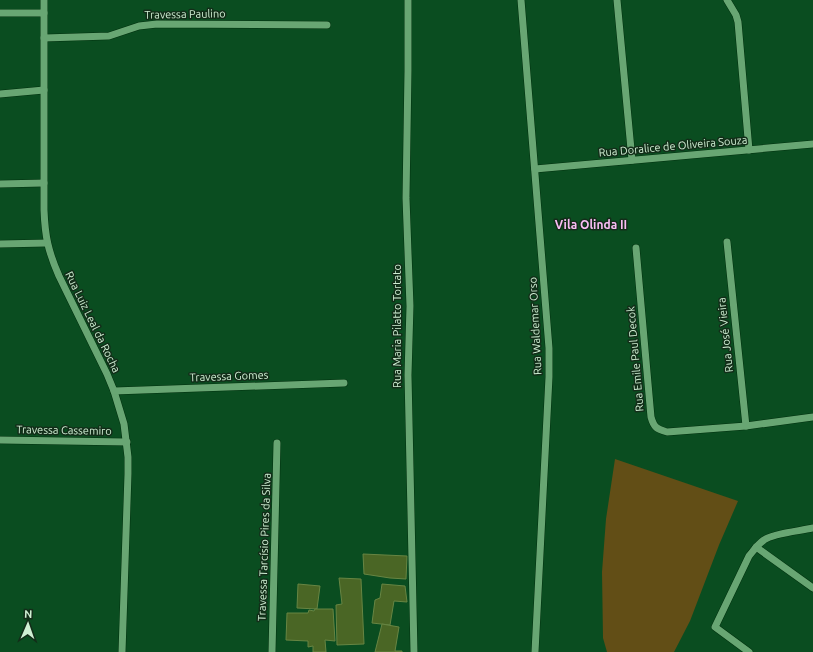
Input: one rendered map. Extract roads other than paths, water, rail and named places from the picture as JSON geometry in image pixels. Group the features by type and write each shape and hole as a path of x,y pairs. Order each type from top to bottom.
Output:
{"street":[{"name":"Rua Luiz Leal da Rocha","path":"44,0 44,223 47,243 59,276 114,391 124,424 127,442 128,474 122,652"},
{"name":"Rua Maria Pilatto Tortato","path":"408,0 406,198 410,281 408,375 414,652"},
{"name":"Rua Waldemar Orso","path":"522,0 549,348 549,377 535,652"},
{"path":"617,0 632,160"},
{"path":"728,0 738,22 749,150"},
{"path":"0,13 44,13"},
{"name":"Travessa Paulino","path":"44,38 109,36 139,26 157,24 327,25"},
{"path":"0,94 44,90"},
{"name":"Rua Doralice de Oliveira Souza","path":"535,169 813,144"},
{"path":"0,184 44,183"},
{"name":"Rua José Vieira","path":"727,242 746,426"},
{"path":"0,244 47,243"},
{"name":"Rua Emile Paul Decok","path":"636,248 651,418 654,425 659,430 667,432 746,426 813,416"},
{"name":"Travessa Gomes","path":"114,391 344,383"},
{"name":"Travessa Cassemiro","path":"0,440 127,442"},
{"name":"Travessa Tarcísio Pires da Silva","path":"272,652 277,443"},
{"path":"749,652 715,627 749,556 764,539 813,528"},
{"path":"756,547 813,588"}],"district":[{"name":"Vila Olinda II","path":"591,225"}]}
